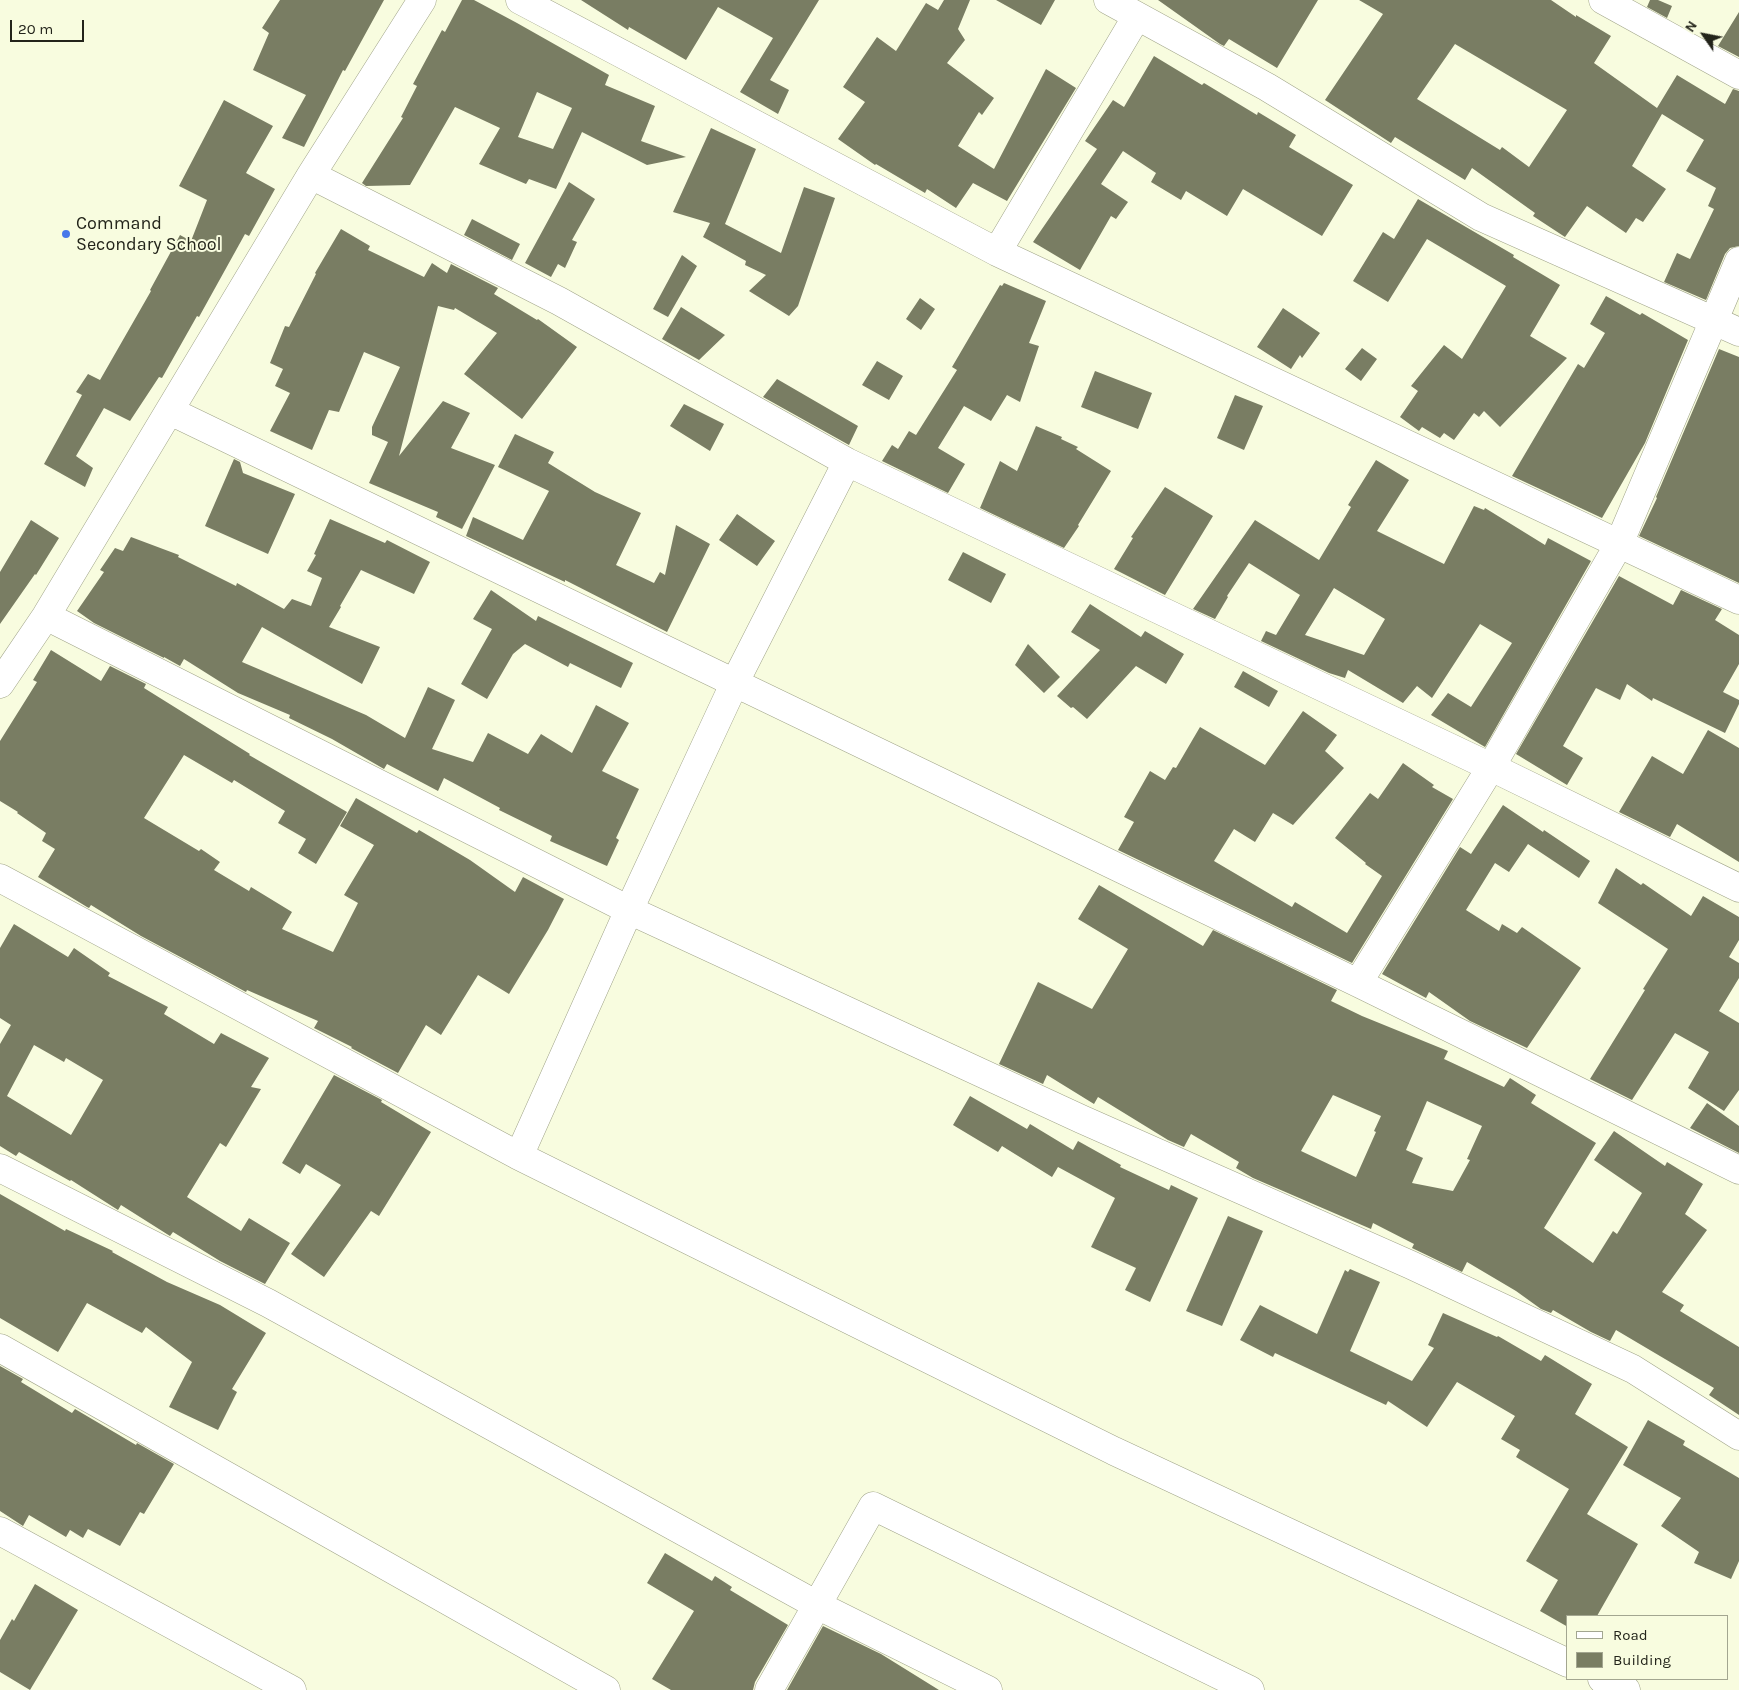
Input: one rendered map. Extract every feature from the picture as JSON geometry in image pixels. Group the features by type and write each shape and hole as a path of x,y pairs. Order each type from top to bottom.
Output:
{"street":[{"path":"0,684 46,616 311,176 422,0"},
{"path":"520,0 997,252 1739,600"},
{"path":"1108,0 1266,87 1481,217 1739,332"},
{"path":"1603,0 1739,75"},
{"path":"997,252 1137,16"},
{"path":"311,176 559,300 847,462 1491,767 1739,888"},
{"path":"1358,984 1491,767 1620,544 1739,261"},
{"path":"170,411 735,682 1739,1170"},
{"path":"519,1156 629,910 735,682 847,462"},
{"path":"46,616 629,910 1062,1111 1411,1265 1633,1369 1739,1436"},
{"path":"0,878 519,1156 1114,1451 1566,1662"},
{"path":"0,1168 268,1303 816,1605 988,1690"},
{"path":"0,1348 606,1690"},
{"path":"769,1690 873,1506 1250,1690"},
{"path":"0,1531 292,1690"},
{"path":"1604,1680 1626,1690"}],"building":[{"path":"280,0 384,0 345,71 343,70 304,147 282,138 306,95 253,70 269,33 262,28"},
{"path":"462,0 474,0 609,75 605,85 655,106 641,141 686,157 647,165 582,132 556,189 529,179 526,184 479,164 500,128 455,107 410,185 366,186 362,183 403,118 401,117 417,86 413,84 442,30 445,32","holes":["537,92 572,108 553,149 518,137"]},
{"path":"581,0 819,0 770,80 789,90 778,114 740,92 773,38 718,7 686,60 629,27 628,30"},
{"path":"944,0 970,0 958,29 965,40 947,63 994,98 982,115 979,112 958,146 994,169 1046,69 1076,88 1007,201 973,183 956,208 927,189 925,193 875,165 838,139 865,102 843,87 877,37 896,51 926,3 938,10"},
{"path":"996,0 1055,0 1041,25"},
{"path":"1158,0 1318,0 1277,68 1229,39 1224,46 1220,44"},
{"path":"1359,0 1551,0 1576,17 1576,15 1611,36 1594,63 1657,108 1677,75 1725,104 1733,89 1739,91 1739,246 1730,248 1725,254 1706,300 1664,282 1677,253 1690,259 1714,209 1708,206 1716,188 1686,171 1704,140 1662,114 1632,166 1666,189 1643,222 1636,218 1626,233 1587,206 1565,237 1533,216 1535,213 1472,168 1465,180 1395,137 1391,143 1325,100 1383,14","holes":["1455,44 1567,110 1529,167 1502,147 1500,150 1417,99"]},
{"path":"1650,0 1658,0 1672,6 1667,18 1647,7"},
{"path":"1739,12 1739,57 1718,46"},
{"path":"1154,56 1202,85 1204,83 1257,115 1258,112 1296,135 1289,147 1353,185 1322,236 1243,189 1227,216 1186,191 1181,200 1151,182 1156,173 1123,151 1101,184 1128,202 1116,219 1111,216 1080,270 1033,242 1097,149 1085,141 1113,100 1124,107"},
{"path":"224,100 273,126 246,173 275,189 249,236 245,234 199,317 197,316 162,378 159,377 130,421 104,408 76,456 93,468 85,487 44,464 82,395 76,392 88,374 100,380 151,291 180,235 191,241 207,200 179,186"},
{"path":"711,128 756,149 725,224 781,253 804,187 835,198 798,306 789,316 749,291 766,275 745,265 746,261 703,237 710,223 673,212"},
{"path":"569,182 595,199 572,240 577,242 565,268 558,264 551,277 525,263"},
{"path":"1418,199 1514,255 1513,257 1560,285 1530,336 1567,358 1500,427 1484,411 1479,417 1474,413 1454,440 1444,433 1440,438 1422,427 1419,431 1400,417 1418,391 1411,386 1444,345 1462,359 1506,286 1427,239 1388,302 1353,281 1383,232 1394,239"},
{"path":"472,219 520,244 512,260 464,235"},
{"path":"341,229 370,246 368,250 424,277 432,263 447,273 451,264 498,288 494,294 538,319 577,347 522,419 464,374 497,333 455,308 454,310 438,306 399,456 443,401 470,413 451,448 495,465 462,529 436,517 438,512 369,483 388,442 372,435 372,427 400,367 364,352 339,412 329,410 312,450 270,431 290,393 275,386 283,369 270,363 285,326 289,327 315,273"},
{"path":"682,255 697,266 668,317 653,309"},
{"path":"1004,283 1046,301 1029,343 1039,346 1020,402 1007,395 991,421 964,406 938,448 965,464 948,493 882,461 892,445 898,449 909,431 916,435 957,370 952,367 1000,285 1002,286"},
{"path":"1606,296 1640,315 1642,313 1688,340 1645,443 1602,518 1512,476 1578,364 1584,368 1605,333 1590,324"},
{"path":"920,298 935,309 921,330 906,319"},
{"path":"681,307 725,335 699,360 662,339"},
{"path":"1283,308 1320,333 1302,358 1300,355 1291,369 1257,347"},
{"path":"1362,348 1377,359 1361,381 1345,369"},
{"path":"1719,349 1739,357 1739,583 1639,536 1657,498"},
{"path":"877,361 903,376 889,400 862,385"},
{"path":"1095,371 1152,393 1138,429 1081,407"},
{"path":"777,379 858,426 849,445 763,397"},
{"path":"1235,395 1263,406 1244,450 1217,438"},
{"path":"684,404 724,424 710,451 670,426"},
{"path":"1036,426 1062,437 1061,439 1078,447 1076,449 1111,471 1064,548 980,508 1000,461 1017,471"},
{"path":"515,434 554,452 548,463 595,492 641,513 616,565 654,583 660,572 665,575 676,525 710,544 667,632 565,580 565,582 466,536 473,517 523,540 549,491 498,467"},
{"path":"234,459 240,462 243,473 295,494 268,554 205,526"},
{"path":"1376,460 1409,480 1377,531 1444,564 1474,506 1484,510 1485,508 1545,545 1548,538 1591,561 1485,747 1431,715 1448,693 1471,707 1512,643 1480,624 1432,698 1417,686 1403,703 1348,670 1345,678 1329,673 1261,641 1266,631 1276,635 1300,595 1249,563 1227,596 1215,619 1193,609 1255,520 1319,560 1351,507 1348,505","holes":["1334,588 1385,619 1364,655 1305,635"]},
{"path":"1165,487 1213,516 1165,595 1114,569 1133,538 1131,537"},
{"path":"737,514 775,541 757,566 719,540"},
{"path":"330,519 385,543 387,540 430,562 414,594 361,570 340,606 329,627 380,647 362,684 262,627 242,662 366,715 405,738 428,687 455,700 432,749 473,762 488,733 528,754 541,734 572,753 596,705 629,723 602,771 639,789 616,838 619,840 607,866 550,841 552,836 499,810 500,808 444,778 438,791 387,764 384,769 332,739 289,718 290,715 238,693 184,659 180,666 94,623 77,611 104,572 100,570 115,548 123,551 131,537 179,555 178,557 236,586 237,583 284,609 292,599 311,606 322,578 307,571 316,555 314,554"},
{"path":"31,520 59,538 36,575 0,624 0,572"},
{"path":"963,552 1006,574 991,603 948,580"},
{"path":"1619,576 1673,605 1681,590 1722,609 1715,620 1739,635 1739,664 1723,692 1739,700 1739,704 1725,733 1653,698 1652,701 1627,684 1620,700 1596,688 1563,746 1583,758 1567,785 1516,754"},
{"path":"491,590 536,621 538,616 633,663 621,688 570,663 568,667 525,644 513,654 487,699 461,684 492,629 473,619"},
{"path":"1090,604 1141,637 1145,631 1184,654 1166,684 1136,666 1087,719 1057,696 1100,650 1071,632"},
{"path":"1028,644 1060,677 1044,693 1015,665"},
{"path":"51,650 101,681 110,666 146,684 144,688 249,755 347,812 316,864 298,853 306,839 278,823 285,811 234,780 232,783 184,755 144,818 199,851 201,849 220,862 214,870 249,891 251,887 292,912 282,929 333,952 358,903 344,895 374,845 340,826 356,798 417,833 419,830 470,860 515,892 523,877 564,899 548,930 509,994 478,975 441,1035 426,1025 398,1073 314,1028 318,1021 247,990 246,992 141,936 91,905 89,908 87,907 38,877 55,849 42,841 46,833 0,801 0,741 37,682 33,680"},
{"path":"1243,671 1278,691 1269,707 1234,687"},
{"path":"1303,711 1337,735 1325,751 1344,768 1293,825 1273,813 1255,842 1234,829 1214,861 1292,907 1295,902 1347,933 1382,876 1335,838 1370,793 1378,799 1403,763 1434,785 1432,787 1453,799 1352,963 1118,850 1134,822 1124,817 1150,771 1165,780 1173,767 1176,768 1200,727 1265,765"},
{"path":"1708,730 1739,748 1739,862 1677,824 1670,837 1619,812 1652,756 1683,774"},
{"path":"1503,805 1590,861 1579,878 1528,844 1509,872 1495,863 1466,910 1499,931 1502,924 1517,933 1522,927 1581,968 1527,1048 1470,1021 1429,992 1426,998 1382,974 1460,847 1471,854"},
{"path":"1616,868 1641,885 1643,883 1691,916 1703,896 1739,917 1739,940 1729,957 1739,963 1739,978 1719,1011 1739,1023 1739,1090 1724,1111 1688,1088 1709,1052 1675,1033 1632,1100 1590,1079 1668,949 1598,903"},
{"path":"1099,885 1203,946 1213,930 1337,990 1331,1001 1362,1016 1448,1051 1444,1059 1504,1087 1510,1078 1536,1095 1531,1103 1596,1143 1544,1228 1593,1263 1613,1231 1617,1234 1642,1193 1594,1160 1614,1131 1665,1166 1667,1162 1703,1184 1685,1214 1707,1230 1662,1292 1684,1305 1680,1311 1739,1347 1739,1415 1709,1395 1714,1388 1616,1330 1610,1341 1553,1310 1551,1313 1541,1309 1516,1291 1467,1262 1462,1272 1412,1248 1414,1244 1373,1223 1371,1229 1253,1178 1236,1168 1239,1162 1191,1134 1184,1147 1168,1140 1098,1097 1094,1104 1047,1075 1043,1084 999,1064 1038,982 1092,1009 1128,949 1078,919","holes":["1333,1095 1381,1116 1356,1177 1301,1151","1427,1101 1482,1126 1467,1159 1470,1160 1453,1191 1412,1183 1423,1158 1406,1150"]},
{"path":"14,924 68,957 74,948 110,973 108,976 168,1007 164,1014 214,1044 221,1033 269,1058 251,1087 261,1089 226,1147 220,1143 187,1197 241,1231 249,1218 290,1243 265,1284 220,1261 173,1232 170,1236 121,1205 118,1210 71,1180 19,1152 16,1156 0,1146 0,1044 11,1025 0,1018 0,948","holes":["34,1045 64,1062 66,1058 103,1080 71,1135 7,1096"]},
{"path":"334,1075 382,1100 381,1102 431,1132 379,1216 371,1211 324,1277 291,1254 341,1185 306,1164 300,1174 282,1163"},
{"path":"970,1096 1027,1129 1030,1124 1073,1150 1078,1141 1121,1165 1120,1167 1169,1190 1171,1185 1198,1198 1150,1302 1125,1290 1136,1268 1091,1247 1115,1198 1058,1167 1052,1177 1002,1146 998,1152 953,1125"},
{"path":"1707,1103 1739,1126 1739,1153 1690,1128"},
{"path":"0,1194 65,1231 66,1229 113,1251 167,1282 220,1305 266,1333 232,1389 237,1392 218,1430 169,1407 192,1362 146,1327 142,1333 87,1303 58,1352 0,1318"},
{"path":"1228,1216 1263,1231 1222,1326 1186,1311"},
{"path":"1350,1269 1380,1282 1350,1351 1412,1381 1434,1348 1428,1345 1443,1313 1498,1336 1541,1361 1545,1355 1592,1384 1575,1414 1628,1447 1587,1514 1638,1544 1598,1615 1566,1615 1566,1626 1540,1611 1558,1580 1526,1561 1569,1489 1516,1457 1520,1450 1501,1439 1515,1416 1457,1382 1427,1427 1388,1401 1386,1405 1275,1353 1273,1357 1240,1340 1260,1305 1317,1334 1345,1270 1348,1272"},
{"path":"0,1366 23,1379 21,1382 72,1413 75,1409 136,1445 137,1443 174,1464 144,1514 140,1512 120,1546 88,1529 83,1538 70,1530 66,1537 29,1515 23,1526 0,1511"},
{"path":"1648,1420 1685,1441 1683,1445 1739,1478 1739,1561 1731,1579 1694,1563 1699,1552 1661,1526 1681,1498 1623,1465"},
{"path":"665,1553 712,1581 715,1576 732,1587 730,1590 788,1625 755,1682 753,1690 671,1690 652,1679 694,1611 647,1583"},
{"path":"35,1584 78,1610 30,1690 0,1672 0,1640 12,1619 14,1621"},
{"path":"823,1626 881,1654 939,1690 787,1690"}],"place":[{"name":"Command Secondary School","path":"66,234"}]}
